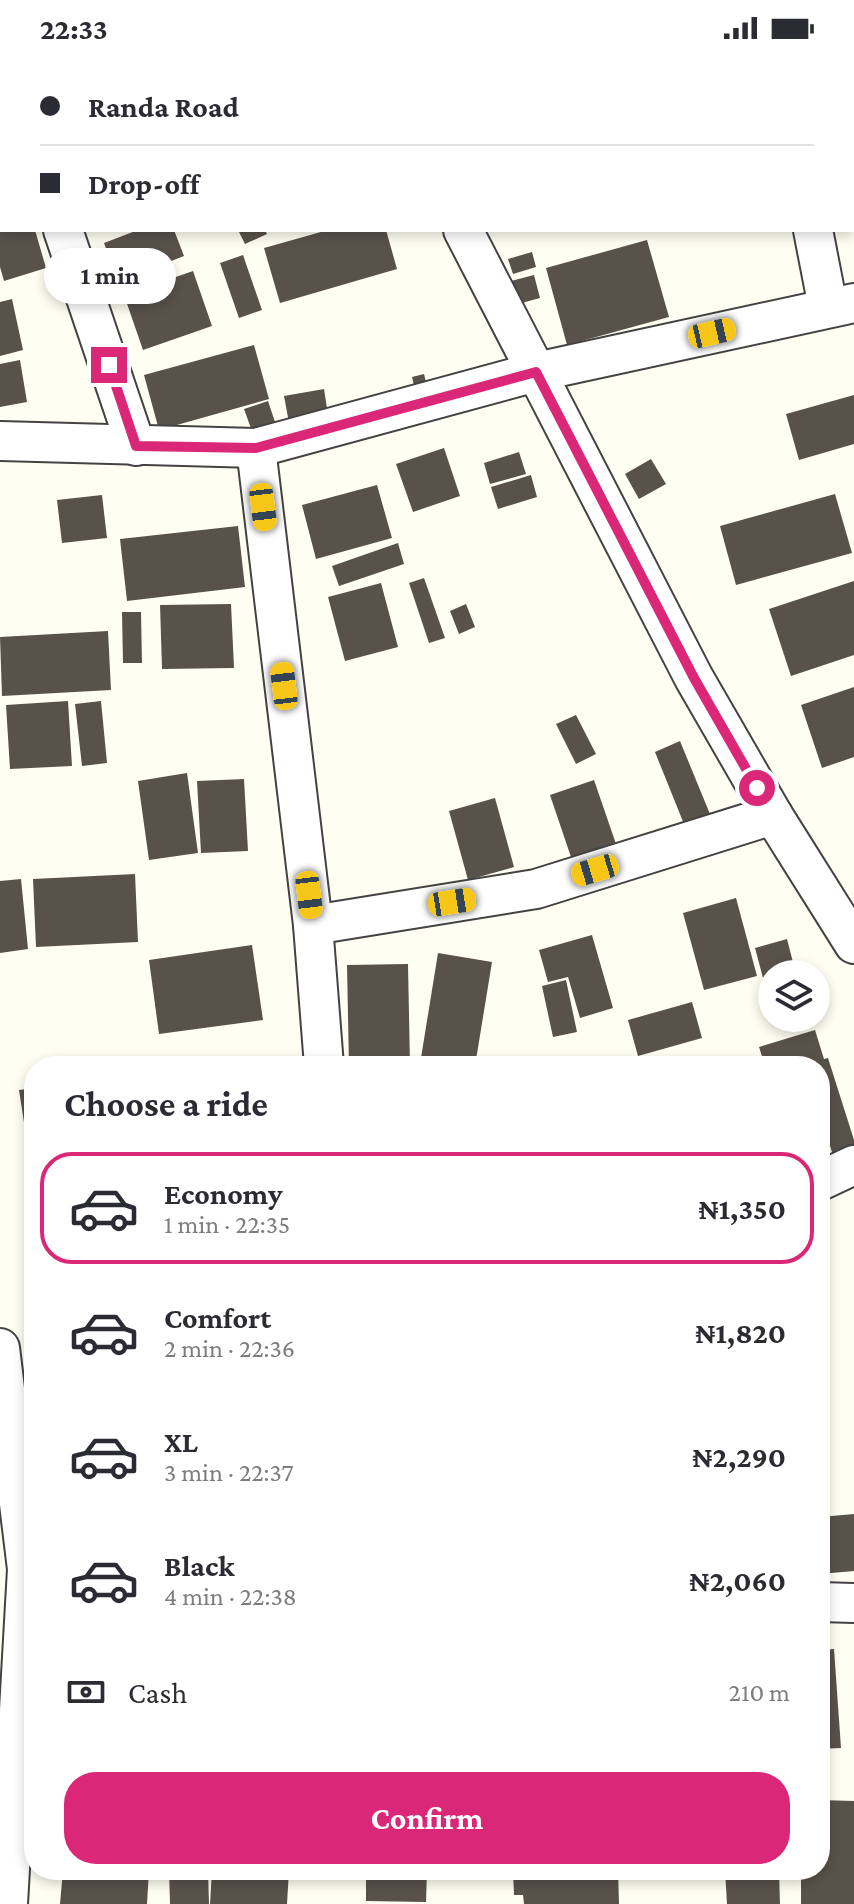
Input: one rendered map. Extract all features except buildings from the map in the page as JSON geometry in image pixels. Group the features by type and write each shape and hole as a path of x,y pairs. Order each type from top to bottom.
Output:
{"street":[{"path":"64,232 136,446"},
{"path":"464,232 694,678 773,815 854,944"},
{"path":"0,441 256,448 536,372 841,305 814,232"},
{"path":"256,448 313,925 323,1056"},
{"path":"313,925 536,889 773,815"},
{"path":"830,1176 854,1165"},
{"path":"0,1348 24,1519"},
{"path":"830,1602 854,1603"},
{"path":"8,1904 24,1671"}],"route":[{"path":"109,365 136,446 256,448 536,372 694,678 757,788"}]}
